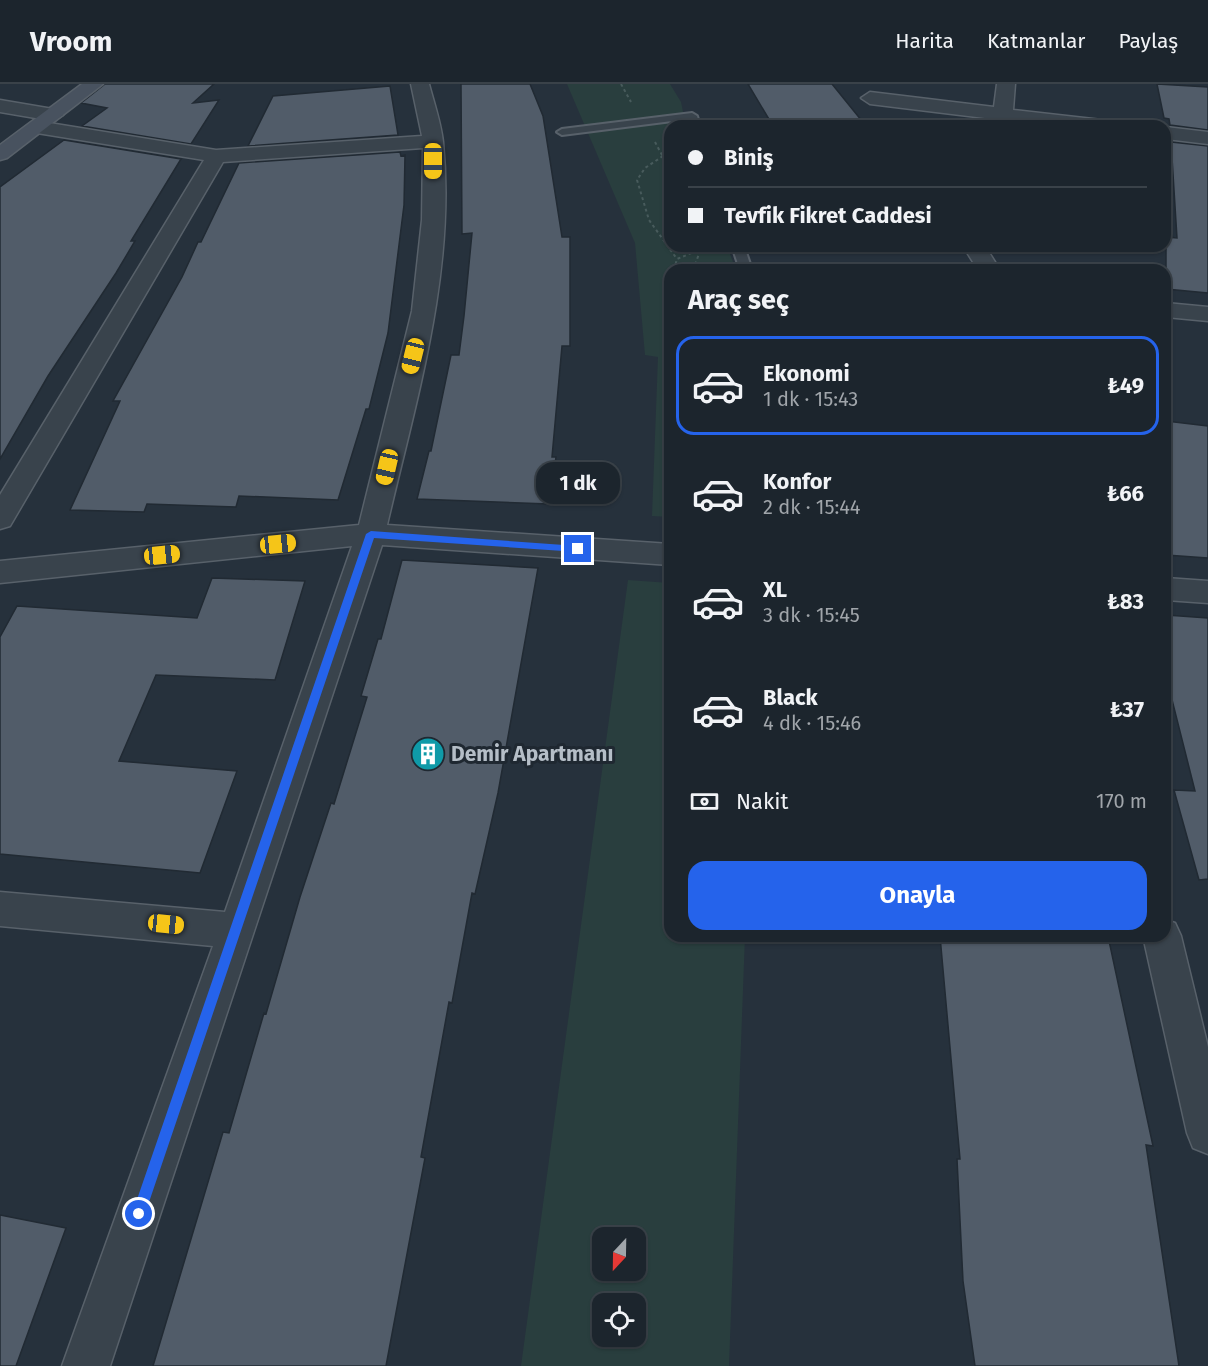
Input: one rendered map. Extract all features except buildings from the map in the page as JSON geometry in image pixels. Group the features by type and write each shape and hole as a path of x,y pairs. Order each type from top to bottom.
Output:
{"main road":[{"path":"0,154 94,84"}],"street":[{"path":"86,1366 237,931 371,534 424,311 433,220 433,141 420,84"},
{"path":"864,91 1003,120 1006,84"},
{"path":"864,91 883,117"},
{"path":"0,106 45,121 216,156 433,141"},
{"path":"1171,134 1208,138"},
{"path":"0,519 216,156"},
{"path":"1171,310 1208,314"},
{"path":"0,572 371,534 664,555"},
{"path":"1171,589 1208,592"},
{"path":"0,909 237,931"},
{"path":"1163,942 1208,1133"}],"lane":[{"path":"562,132 692,116 693,120"}],"path":[{"path":"663,156 645,168 637,180 649,220 664,241"},
{"path":"672,252 677,259"},
{"path":"677,259 693,252"},
{"path":"676,264 677,259"}],"green space":[{"path":"567,84 670,84 681,102 685,120 664,120 664,252 729,252 734,264 664,264 664,517 652,516 658,357 645,355 635,243"},
{"path":"628,580 664,583 664,942 745,942 729,1366 521,1366"}],"place":[{"name":"Demir Apartmanı","path":"428,754"}],"route":[{"path":"139,1214 371,534 578,549"}]}
